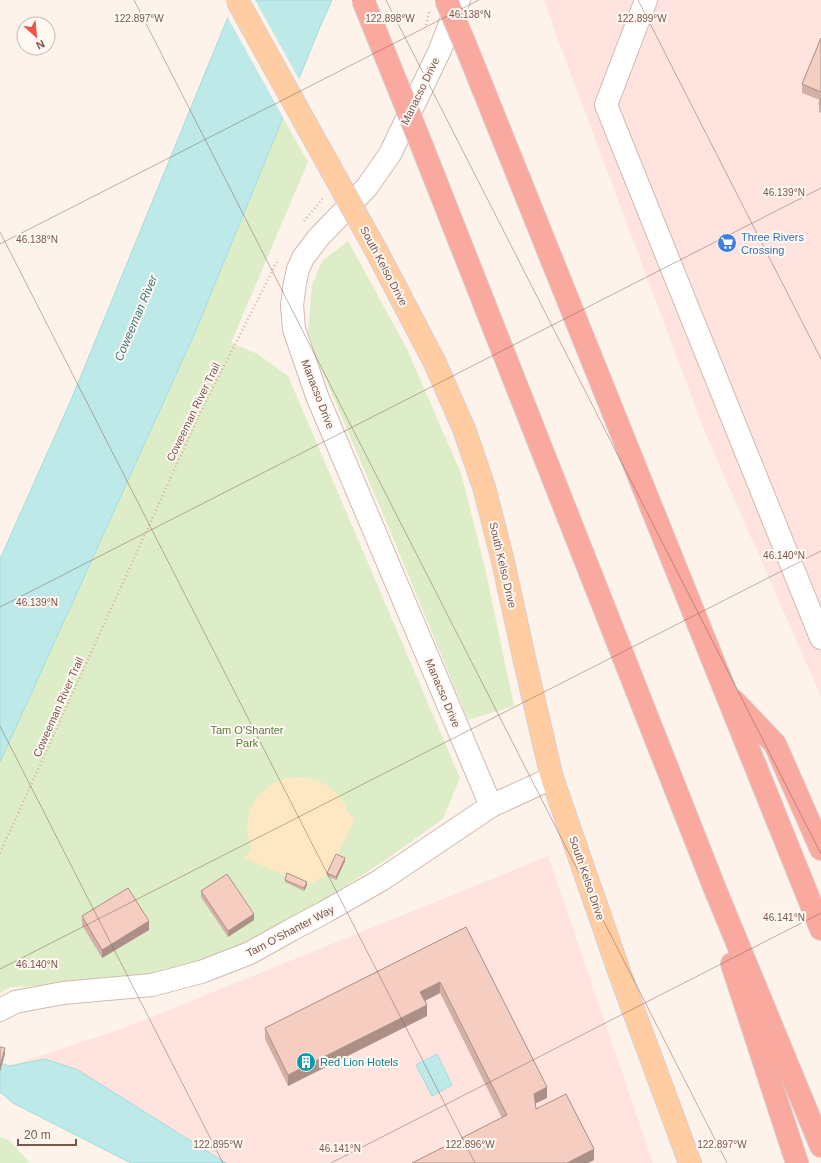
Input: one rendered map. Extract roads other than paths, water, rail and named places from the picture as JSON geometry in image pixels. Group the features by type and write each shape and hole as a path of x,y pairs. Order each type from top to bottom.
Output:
{"highway":[{"path":"363,0 715,889 821,1146"},
{"path":"438,4 464,44 821,929"},
{"path":"726,693 775,744 821,849"},
{"path":"715,889 726,948 798,1163"}],"main road":[{"name":"South Kelso Drive","path":"237,0 377,252 435,363 464,429 484,487 502,557 552,778 620,974 690,1163"}],"street":[{"name":"Manacso Drive","path":"459,0 440,50 390,154 367,187 318,238 303,258 298,269 295,283 292,316 294,329 317,396 491,806"},
{"path":"646,0 606,105 821,638"},
{"name":"Tam O'Shanter Way","path":"0,1010 15,1002 63,993 152,985 201,972 250,953 381,880 491,806 552,778"}],"water":[{"name":"Coweeman River","path":"235,0 332,0 194,335 0,762 0,559 71,400"},
{"path":"437,1054 452,1085 432,1096 416,1065"},
{"path":"45,1059 78,1070 226,1163 131,1163 13,1103 0,1092 0,1063 10,1066"}],"place":[{"name":"Three Rivers Crossing","path":"727,243"},
{"name":"Red Lion Hotels","path":"306,1062"}],"park label":[{"name":"Tam O'Shanter Park","path":"247,736"}]}
